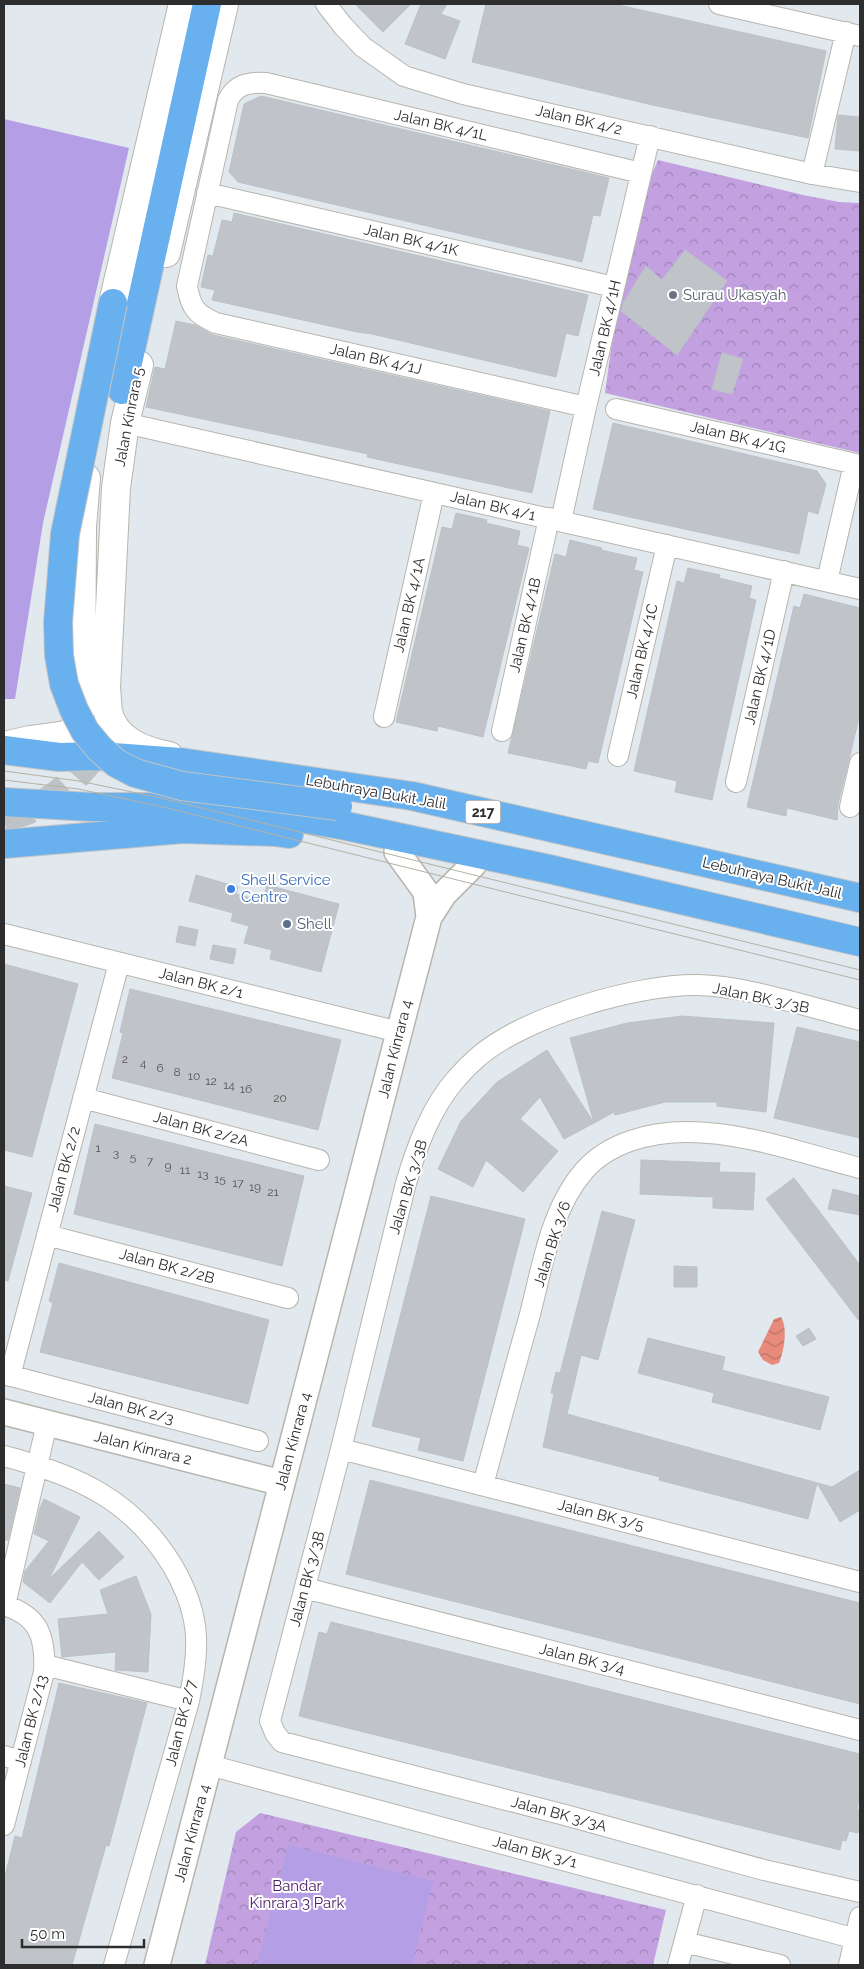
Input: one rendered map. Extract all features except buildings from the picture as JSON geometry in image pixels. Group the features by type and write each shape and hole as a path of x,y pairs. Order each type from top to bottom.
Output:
{"highway":[{"path":"122,390 207,4"},
{"path":"113,303 65,534 58,622 59,655 64,684 85,731 100,749 116,763 135,773 182,786 338,806 498,843 548,869"},
{"name":"Lebuhraya Bukit Jalil","path":"4,750 59,757 145,758 412,796 860,898"},
{"path":"4,802 90,807 238,810 346,826 548,869 860,942"},
{"path":"4,844 183,829 275,832 570,884 603,882"}],"main road":[{"path":"4,746 30,740 66,736 71,732 79,718 81,709 82,647 82,527 85,480 113,303 183,4"},
{"name":"Jalan Kinrara 5","path":"216,767 148,752 131,744 118,731 108,713 106,688 116,488 125,423 224,4"}],"street":[{"name":"Jalan BK 4/2","path":"326,4 363,47 404,76 464,94 812,174 860,182"},
{"path":"719,4 853,34 812,174"},
{"name":"Jalan BK 4/1L","path":"207,193 228,100 232,92 241,85 253,82 266,83 641,173"},
{"name":"Jalan BK 4/1H","path":"555,520 586,407 650,136"},
{"name":"Jalan BK 4/1J","path":"207,193 187,286 189,299 195,310 203,318 216,323 586,407"},
{"name":"Jalan BK 4/1K","path":"207,193 614,287"},
{"name":"Jalan BK 4/1G","path":"616,409 857,465"},
{"name":"Jalan BK 4/1","path":"125,423 860,589"},
{"path":"827,581 857,465"},
{"name":"Jalan BK 4/1A","path":"384,718 434,492"},
{"name":"Jalan BK 4/1B","path":"502,731 555,520"},
{"name":"Jalan BK 4/1C","path":"618,756 666,545"},
{"name":"Jalan BK 4/1D","path":"736,782 784,571"},
{"path":"850,807 860,763"},
{"name":"Jalan Kinrara 4","path":"397,852 426,892 429,917"},
{"name":"Jalan Kinrara 4","path":"157,1965 429,917 444,894 472,866"},
{"name":"Jalan BK 2/1","path":"4,934 399,1032"},
{"name":"Jalan BK 2/2","path":"7,1375 47,1235 119,963"},
{"name":"Jalan BK 3/3B","path":"270,1721 341,1449 414,1155 440,1102 456,1079 478,1056 505,1038 569,1011 630,993 698,985 763,995 860,1020"},
{"name":"Jalan BK 2/2A","path":"83,1098 319,1160"},
{"name":"Jalan BK 3/6","path":"483,1485 550,1239 570,1190 585,1170 605,1153 630,1140 661,1134 685,1132 713,1133 740,1137 860,1168"},
{"name":"Jalan BK 2/2B","path":"47,1235 288,1298"},
{"name":"Jalan BK 2/3","path":"7,1375 258,1441"},
{"name":"Jalan Kinrara 2","path":"4,1412 282,1483"},
{"path":"4,1605 47,1423"},
{"name":"Jalan BK 3/5","path":"341,1449 860,1582"},
{"name":"Jalan BK 2/7","path":"4,1456 37,1465 88,1486 131,1514 149,1533 166,1556 182,1581 191,1606 196,1636 195,1668 189,1701 114,1965"},
{"name":"Jalan BK 3/4","path":"305,1588 860,1730"},
{"name":"Jalan BK 2/13","path":"4,1605 19,1610 32,1621 42,1636 45,1665 12,1758 4,1825"},
{"path":"45,1665 189,1701"},
{"name":"Jalan BK 3/3A","path":"270,1721 282,1742 556,1812 764,1870 860,1892"},
{"name":"Jalan BK 3/1","path":"209,1765 697,1895 857,1940"},
{"path":"678,1965 697,1895"},
{"path":"849,1965 857,1940 860,1917"},
{"path":"684,1942 780,1965"}],"green space":[{"path":"4,119 129,148 43,523 15,699 4,699"},
{"path":"658,160 803,195 839,202 860,203 860,453 605,393 627,233"},
{"name":"Bandar Kinrara 3 Park","path":"260,1813 666,1910 653,1965 205,1965 236,1832"},
{"path":"288,1845 433,1881 412,1965 257,1965"}],"water":[{"path":"781,1317 785,1333 784,1346 779,1363 772,1365 763,1360 758,1352 774,1319"}],"tunnel":[{"path":"4,817 26,811 45,802 71,782 88,762 92,755 96,738 98,685"}],"tram line":[{"path":"4,771 79,781 161,798 860,970"},
{"path":"4,780 78,789 159,806 860,980"}],"place":[{"name":"Surau Ukasyah","path":"673,295"},
{"name":"Shell Service Centre","path":"231,889"},
{"name":"Shell","path":"287,924"}]}
